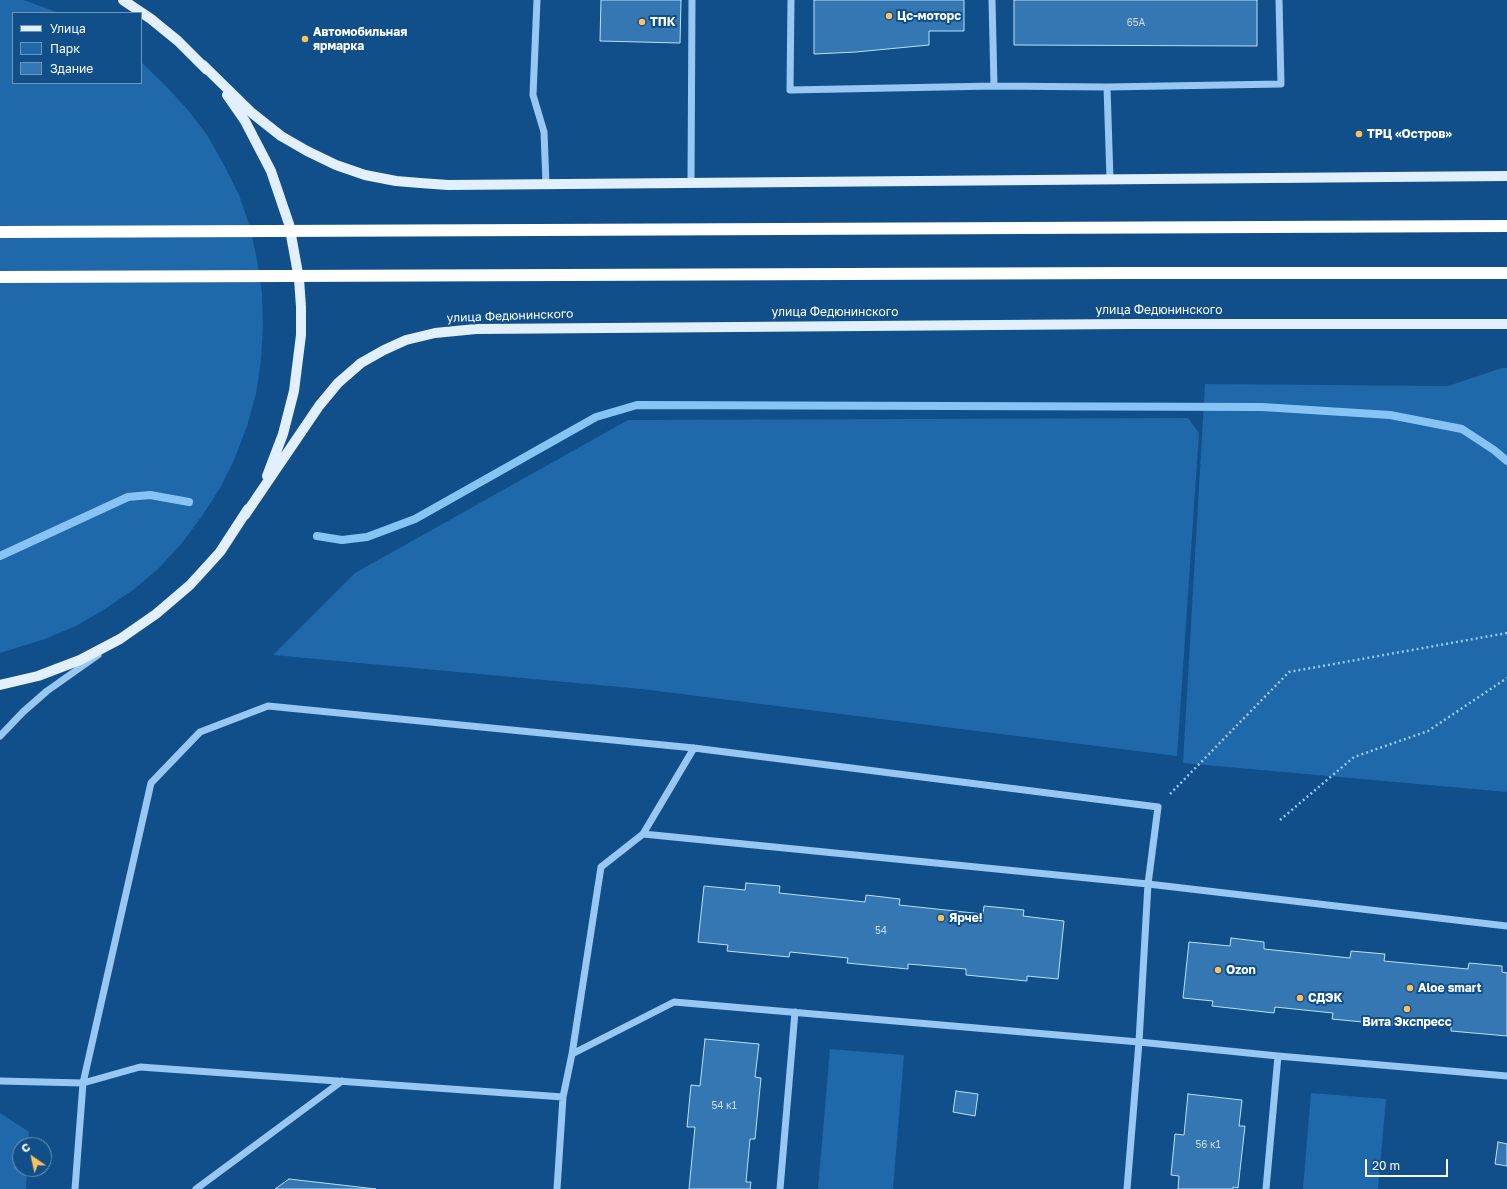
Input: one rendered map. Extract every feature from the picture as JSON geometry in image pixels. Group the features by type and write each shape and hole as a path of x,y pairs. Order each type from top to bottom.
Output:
{"highway":[{"path":"0,232 1507,226"},
{"path":"0,277 1507,273"}],"main road":[{"path":"123,0 141,12"},
{"path":"142,13 178,41 252,113 281,136 336,165 365,175 396,181 441,184 546,184 1507,176"},
{"path":"0,685 38,676 80,660 120,640 156,614 190,585 220,552 246,515 267,476 283,434 294,391 301,335 299,279 295,251 281,197 271,171 245,121 226,93 203,66"},
{"name":"улица Федюнинского","path":"246,515 319,406 338,383 361,363 384,350 406,340 434,333 476,329 1126,324 1507,324"}],"street":[{"path":"537,0 533,95 544,132 546,184"},
{"path":"691,182 692,0"},
{"path":"791,0 790,90 994,86 1107,87 1281,84 1280,0"},
{"path":"992,0 994,86"},
{"path":"1107,87 1110,179"},
{"path":"0,736 22,712 47,691 120,640"},
{"path":"75,1189 83,1083 152,783 200,732 268,706 694,748 1158,807 1148,884 1139,1042 1127,1189"},
{"path":"557,1189 563,1097 572,1054 601,867 643,834 694,748"},
{"path":"643,834 1148,884 1507,926"},
{"path":"572,1054 674,1002 1139,1042 1507,1076"},
{"path":"780,1189 795,1012"},
{"path":"1266,1189 1278,1056"},
{"path":"0,1081 83,1083 140,1067 563,1097"},
{"path":"196,1189 342,1081"}],"path":[{"path":"1158,807 1288,672 1507,633"},
{"path":"1280,820 1354,757 1428,731 1507,678"}],"green space":[{"path":"0,0 24,0 56,12 12,12 12,84 142,84 142,63 187,109 207,135 239,195 250,227 262,293 263,327 261,360 256,394 247,426 235,458 220,488 182,543 159,568 133,590 105,609 76,626 45,639 0,653"},
{"path":"1502,368 1507,368 1507,792 1183,763 1205,384 1448,386"},
{"path":"1188,418 1199,433 1177,756 642,689 273,655 355,573 628,420"},
{"path":"830,1049 904,1055 893,1189 818,1189"},
{"path":"1311,1093 1386,1099 1378,1189 1303,1189"},
{"path":"0,1113 29,1132 29,1137 12,1137 12,1177 27,1177 26,1189 0,1189"}],"building":[{"path":"601,0 681,0 680,43 600,41"},
{"name":"Цс-моторс","path":"814,0 964,0 964,31 929,31 929,45 856,52 814,54"},
{"path":"1014,0 1257,0 1257,46 1014,45"},
{"path":"746,883 780,886 779,893 865,902 866,895 900,899 899,905 983,914 984,906 1024,910 1023,916 1064,921 1058,979 1027,976 1027,981 966,975 966,969 908,964 908,969 847,963 848,958 790,952 789,957 727,951 728,945 698,942 704,886 745,890"},
{"path":"1231,938 1264,942 1264,949 1350,958 1351,951 1385,954 1384,961 1468,969 1469,963 1502,966 1502,972 1507,973 1507,1036 1451,1031 1451,1025 1393,1020 1393,1025 1332,1019 1333,1013 1275,1007 1274,1013 1212,1006 1213,1001 1183,998 1189,942 1230,946"},
{"path":"705,1039 759,1044 755,1077 761,1078 755,1139 750,1139 746,1182 751,1182 750,1189 689,1189 695,1127 687,1127 691,1085 700,1086"},
{"path":"956,1091 978,1094 975,1116 953,1112"},
{"path":"1188,1094 1242,1100 1239,1126 1245,1126 1238,1188 1178,1189 1179,1176 1171,1175 1175,1134 1184,1135"},
{"path":"1498,1142 1507,1144 1507,1166 1495,1164"},
{"path":"289,1179 376,1189 275,1189"}],"waterway":[{"path":"317,536 342,540 367,537 415,519 596,417 637,405 1262,407 1390,415 1462,429 1494,450 1507,461"},
{"path":"0,556 128,497 150,495 189,502"}],"place":[{"name":"Цс-моторс","path":"889,16"},
{"name":"ТПК","path":"642,22"},
{"name":"Автомобильная ярмарка","path":"305,39"},
{"name":"ТРЦ «Остров»","path":"1359,134"},
{"name":"Ярче!","path":"941,918"},
{"name":"Ozon","path":"1218,970"},
{"name":"Aloe smart","path":"1410,988"},
{"name":"СДЭК","path":"1300,998"},
{"name":"Вита Экспресс","path":"1407,1009"}]}
